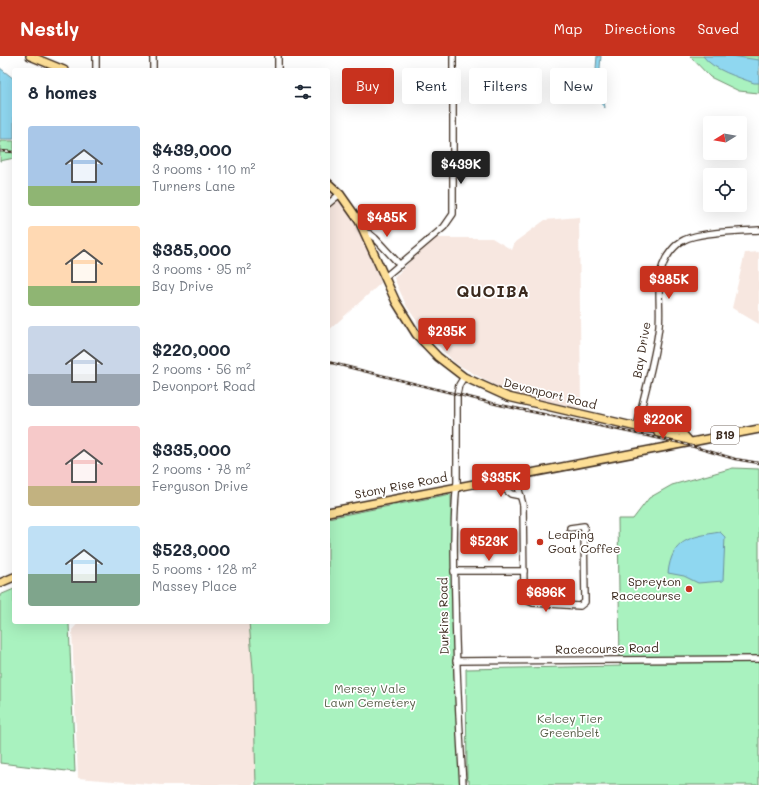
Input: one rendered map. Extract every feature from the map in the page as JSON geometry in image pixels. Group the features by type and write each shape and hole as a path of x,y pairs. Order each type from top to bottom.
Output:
{"main road":[{"path":"30,56 40,58 60,68"},
{"name":"Devonport Road","path":"330,185 340,194 359,221 396,302 416,334 438,357 464,377 508,397 640,428 681,432 690,442"},
{"name":"B19","path":"690,442 759,429"},
{"name":"Stony Rise Road","path":"330,512 492,479 690,442"},
{"path":"0,583 12,578"}],"street":[{"path":"96,56 96,68"},
{"path":"153,56 153,68"},
{"path":"278,56 278,68"},
{"path":"385,277 424,242 444,227 453,214 453,56"},
{"path":"330,202 340,194"},
{"name":"Bay Drive","path":"640,428 659,325 660,276 663,265 668,256 684,240 699,236 759,230"},
{"name":"Devonport Road","path":"365,233 370,234 375,238 400,265"},
{"name":"Durkins Road","path":"463,785 456,661 454,494 456,487 457,394 459,385 464,377"},
{"path":"515,475 521,496 524,515 524,593 526,600 533,603 580,606 585,602 584,526 570,528"},
{"path":"492,479 511,494 521,496"},
{"path":"454,570 524,571"},
{"name":"Racecourse Road","path":"456,661 759,659"}],"shaded area":[{"path":"330,188 349,209 365,240 381,283 330,329"},
{"path":"579,217 581,408 521,396 499,388 455,363 424,331 407,307 394,278 417,254 436,238 492,238 512,250 515,242 545,220"},
{"path":"759,252 759,324 732,308 745,253"},
{"path":"77,624 252,624 256,777 253,785 161,785 78,778 72,630"}],"green space":[{"path":"690,56 759,56 759,93 739,91 710,77"},
{"path":"0,141 12,141 12,158 0,161"},
{"name":"Kelcey Tier Greenbelt","path":"733,468 759,469 759,785 469,785 469,780 467,780 466,669 620,666 618,519 633,519 649,498 672,485"},
{"name":"Mersey Vale Lawn Cemetery","path":"451,494 454,669 461,785 256,785 253,669 249,624 330,624 330,518"},
{"path":"12,590 12,624 69,624 75,772 0,763 0,595"}],"water":[{"path":"597,56 601,56 600,68 596,68"},
{"path":"703,56 731,56 759,60 759,83 754,83 719,69 707,61"},
{"path":"0,68 12,77 12,139 0,139"},
{"path":"720,532 725,537 723,581 698,583 684,576 668,573 670,562 678,546 691,538"}],"railway":[{"path":"0,151 12,152"},
{"path":"330,362 500,405 681,443 735,459 759,463"}],"place":[{"name":"Leaping Goat Coffee","path":"540,542"},
{"name":"Spreyton Racecourse","path":"689,589"}],"district":[{"name":"QUOIBA","path":"493,291"}]}
